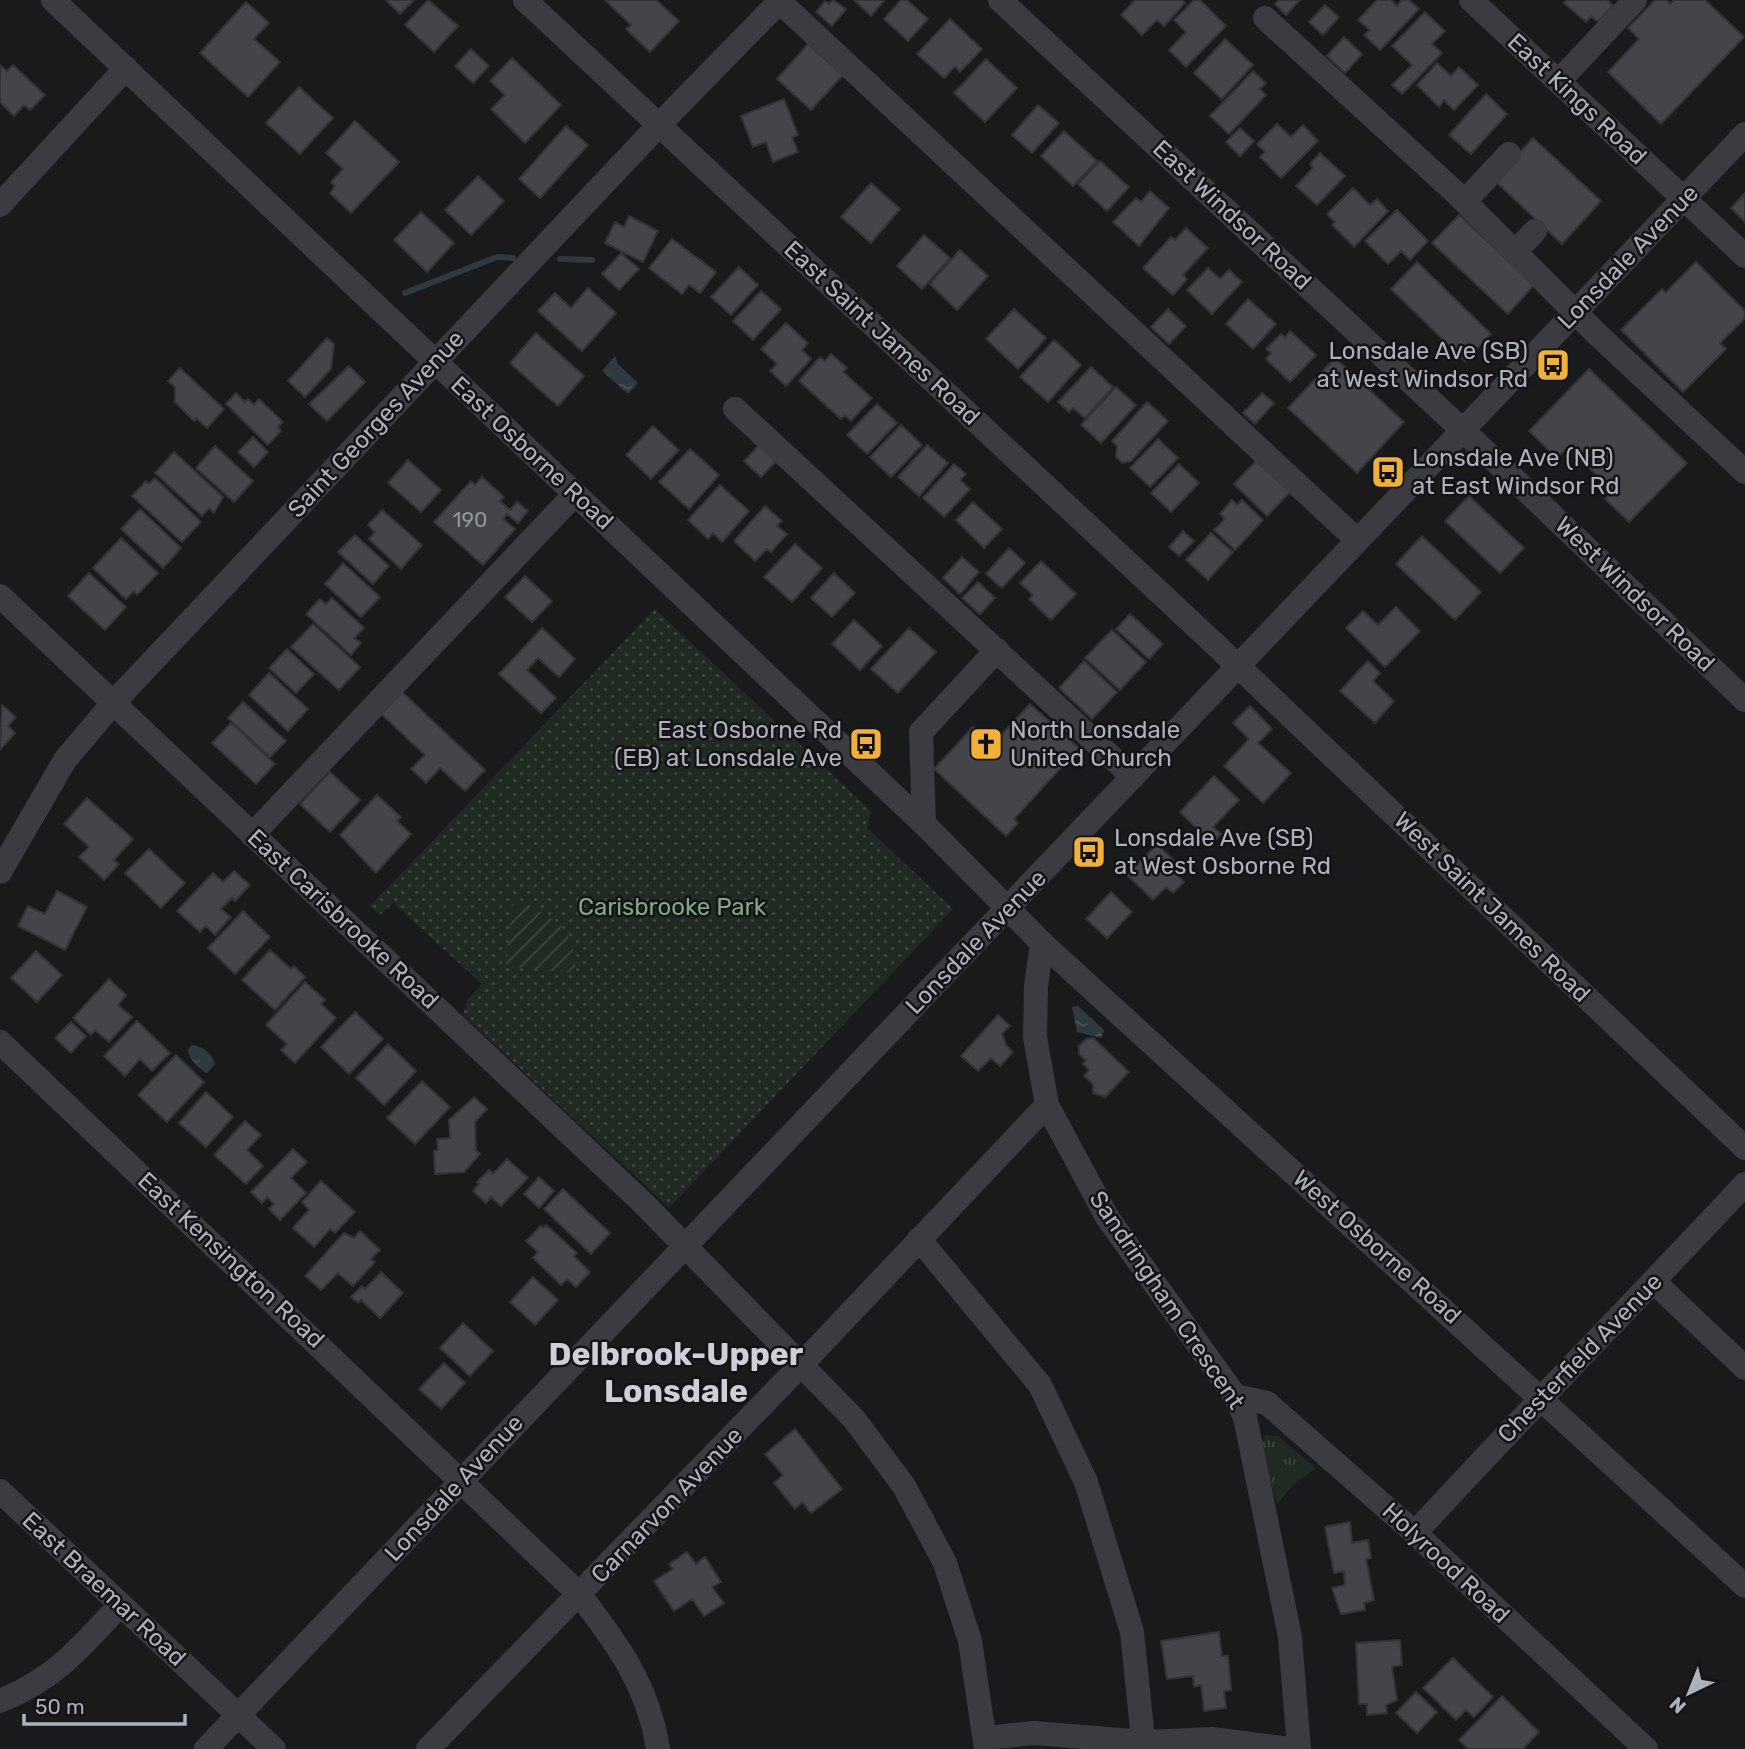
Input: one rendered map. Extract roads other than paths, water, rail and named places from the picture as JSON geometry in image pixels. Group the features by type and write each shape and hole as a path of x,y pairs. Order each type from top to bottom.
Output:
{"street":[{"name":"East Osborne Road","path":"53,0 924,824 1009,909"},
{"name":"East Saint James Road","path":"525,0 1238,666"},
{"name":"East Windsor Road","path":"1000,0 1464,431"},
{"name":"East Kings Road","path":"1471,0 1745,256"},
{"path":"1559,81 1635,0"},
{"path":"781,1 1357,540"},
{"name":"Saint Georges Avenue","path":"0,872 65,760 114,702 659,125 781,1"},
{"path":"1265,18 1465,201 1575,312 1745,472"},
{"path":"0,205 126,68"},
{"name":"Lonsdale Avenue","path":"206,1749 683,1245 1009,909 1745,134"},
{"path":"1465,201 1508,154"},
{"path":"1515,252 1535,231"},
{"path":"735,409 1133,777"},
{"name":"West Windsor Road","path":"1464,431 1745,700"},
{"path":"252,835 575,494"},
{"name":"East Carisbrooke Road","path":"0,596 252,835 360,933 683,1245 854,1419 904,1486 945,1563 970,1642 986,1744"},
{"path":"924,824 920,732 997,650"},
{"name":"West Saint James Road","path":"1238,666 1745,1148"},
{"name":"West Osborne Road","path":"1009,909 1042,943 1745,1586"},
{"name":"Sandringham Crescent","path":"1042,943 1036,986 1035,1037 1047,1105 1107,1217 1235,1396 1245,1417 1290,1637 1299,1749"},
{"name":"East Kensington Road","path":"0,1042 580,1595 632,1666 653,1715 659,1749"},
{"name":"Carnarvon Avenue","path":"428,1749 580,1595 1047,1105"},
{"name":"Chesterfield Avenue","path":"1415,1533 1540,1396 1654,1282 1745,1184"},
{"path":"919,1239 1040,1385 1086,1482 1132,1632 1144,1746"},
{"path":"1654,1282 1745,1368"},
{"name":"Holyrood Road","path":"1235,1396 1267,1403 1415,1533 1646,1749"},
{"name":"East Braemar Road","path":"0,1490 274,1749"},
{"path":"0,1701 33,1687 60,1668 120,1605"},
{"path":"986,1744 1034,1733 1144,1746 1212,1739 1290,1749"}],"water":[{"path":"615,356 618,364 638,383 628,394 602,371"},
{"path":"1078,1006 1104,1030 1101,1038 1077,1032 1072,1007"},
{"path":"192,1045 203,1049 214,1060 215,1064 207,1073 197,1066 190,1056 188,1049"}],"waterway":[{"path":"405,293 497,257 513,258"},
{"path":"560,259 592,260"}],"place":[{"name":"Lonsdale Ave (SB) at West Windsor Rd","path":"1553,365"},
{"name":"Lonsdale Ave (NB) at East Windsor Rd","path":"1388,472"},
{"name":"East Osborne Rd (EB) at Lonsdale Ave","path":"866,744"},
{"name":"North Lonsdale United Church","path":"986,744"},
{"name":"Lonsdale Ave (SB) at West Osborne Rd","path":"1089,852"}],"district":[{"name":"Delbrook-Upper Lonsdale","path":"676,1372"}],"park label":[{"name":"Carisbrooke Park","path":"672,907"}]}
